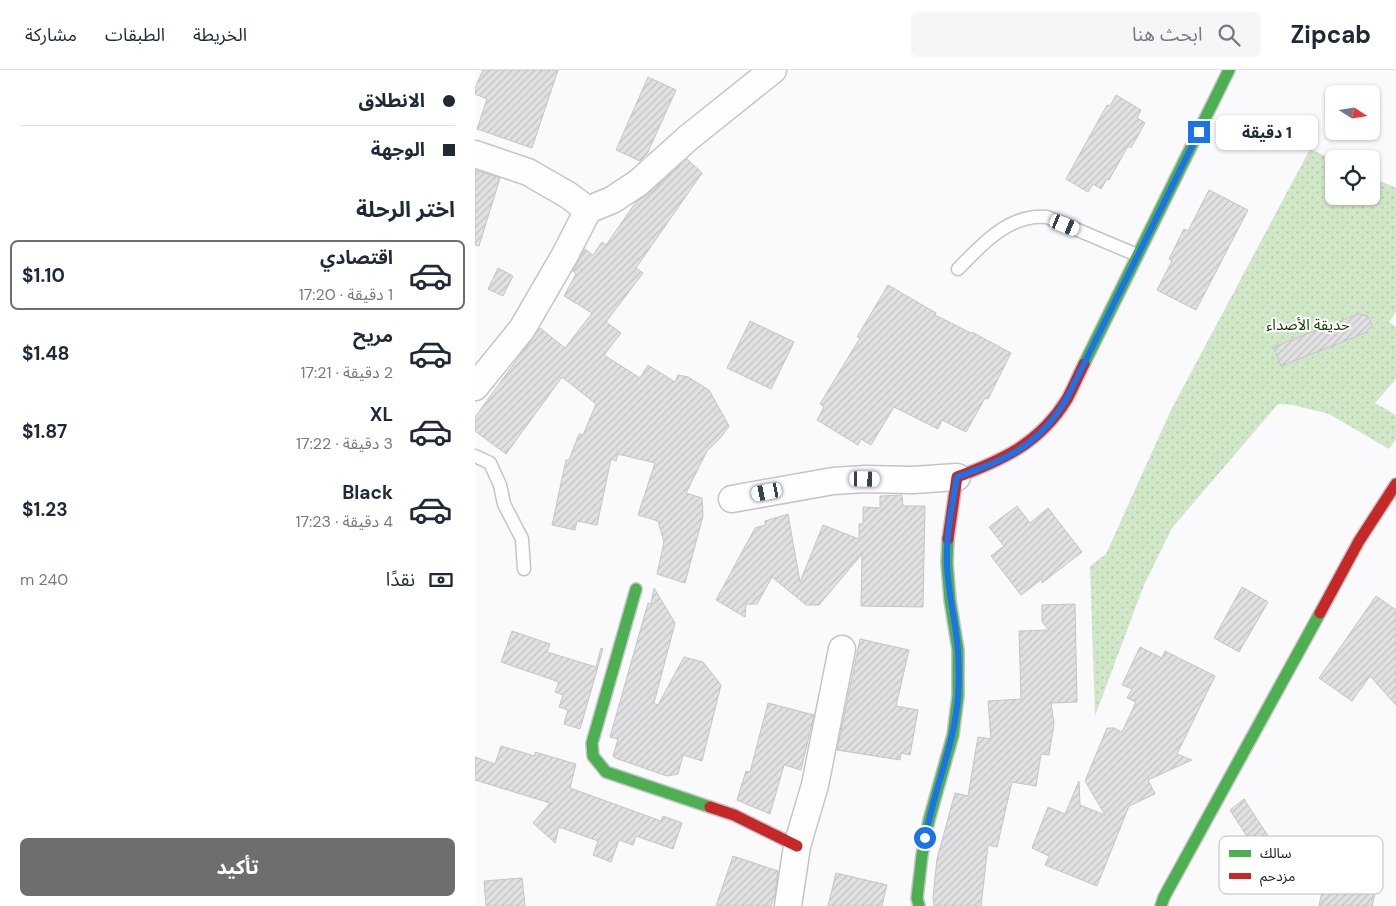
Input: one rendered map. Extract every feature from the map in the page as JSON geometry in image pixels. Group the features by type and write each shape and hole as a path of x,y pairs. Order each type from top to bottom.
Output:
{"street":[{"path":"475,387 522,329 565,255 587,210 613,200 638,183 688,138 773,70"},
{"path":"732,499 833,481 865,479 913,480 957,477 988,466 1017,452 1038,435 1056,416 1067,398 1229,70"},
{"path":"475,154 527,172 568,195 587,210"},
{"path":"919,906 917,898 922,855 929,820 953,736 958,696 958,650 950,600 947,563 949,528 957,477"},
{"path":"1165,903 1348,558 1375,512 1396,484"},
{"path":"636,589 592,743 591,750 594,759 606,772 734,815 797,846"},
{"path":"788,906 797,846 815,785 842,649"}],"lane":[{"path":"958,269 982,243 1005,228 1035,216 1047,217 1137,255"},
{"path":"475,456 490,463 500,484 503,504 522,539 524,569"}],"green space":[{"name":"حديقة الأصداء","path":"1310,149 1325,156 1325,205 1380,205 1380,181 1396,188 1396,312 1389,322 1396,327 1396,379 1375,403 1396,415 1396,439 1389,449 1329,414 1293,405 1278,404 1172,528 1144,585 1095,716 1090,566 1106,554 1171,410"}],"building":[{"path":"483,70 558,70 532,148 477,129 487,99 475,94 475,88"},
{"path":"648,77 676,90 647,154 640,161 616,150"},
{"path":"1116,95 1141,110 1137,118 1145,123 1131,148 1128,146 1109,180 1107,179 1101,189 1093,184 1088,192 1066,179 1107,105 1110,106"},
{"path":"687,159 702,173 636,268 643,273 606,322 621,333 604,355 640,378 648,365 675,382 678,375 688,377 709,390 729,426 707,451 686,493 702,498 703,516 685,583 657,574 664,542 658,521 638,515 655,463 618,454 616,461 611,459 597,525 577,521 575,530 552,525 566,460 569,460 579,434 583,435 596,404 562,377 506,454 475,431 475,417 540,328 565,348 592,313 564,296 576,274 573,271 585,249 593,255 602,242 606,245 636,202 648,194"},
{"path":"475,170 500,178 479,246 475,245"},
{"path":"1209,190 1248,210 1196,310 1157,290 1172,261 1169,259 1184,229 1188,231"},
{"path":"498,268 513,276 503,296 488,289"},
{"path":"888,285 936,313 935,315 1011,353 988,399 985,398 966,432 942,420 938,429 894,407 871,445 861,439 858,445 817,420 824,407 820,404 860,338 857,337"},
{"path":"1358,314 1368,316 1372,325 1365,333 1281,366 1274,347"},
{"path":"750,321 794,342 771,389 727,368"},
{"path":"902,495 903,506 925,506 923,607 861,606 862,554 819,605 806,605 772,577 757,604 746,604 745,617 716,600 755,528 765,525 765,521 788,514 800,582 823,525 859,539 859,524 863,524 863,507 880,508 880,496"},
{"path":"1017,506 1030,523 1048,508 1082,552 1042,583 1042,579 1021,595 991,556 1004,546 989,527"},
{"path":"1242,587 1268,602 1239,652 1214,638"},
{"path":"654,588 675,623 654,703 658,705 684,657 703,662 721,685 702,761 683,755 678,774 667,776 615,758 613,756 618,739 610,737 648,603 651,604"},
{"path":"1376,596 1396,610 1396,705 1370,676 1352,701 1319,678"},
{"path":"1075,604 1077,702 1051,703 1054,724 1049,755 1041,754 1036,786 1012,782 997,847 988,845 981,906 934,906 933,897 937,859 955,793 968,796 978,737 991,739 988,701 1021,699 1019,631 1049,630 1042,622 1042,605"},
{"path":"512,631 550,644 547,652 596,667 601,648 603,649 580,729 564,724 568,710 559,707 563,695 555,692 559,682 501,662"},
{"path":"860,639 909,650 896,706 918,710 910,755 901,753 900,760 837,750"},
{"path":"1140,647 1162,658 1165,651 1215,676 1177,754 1192,760 1148,780 1155,794 1129,806 1097,886 1045,865 1049,856 1032,848 1048,807 1065,814 1079,781 1080,805 1105,815 1085,781 1107,728 1114,728 1122,732 1136,702 1127,698 1132,689 1122,685"},
{"path":"768,703 814,715 801,770 784,765 770,814 737,800 746,771 750,772"},
{"path":"501,746 535,756 535,752 576,764 570,788 661,821 663,816 682,823 673,849 636,836 633,845 619,840 611,862 593,855 598,841 559,827 555,843 533,823 550,803 475,780 475,757 495,764"},
{"path":"1244,799 1268,836 1247,836 1230,810"},
{"path":"733,856 778,871 775,895 771,906 716,906"},
{"path":"836,873 887,885 882,906 828,906"},
{"path":"522,878 525,906 486,906 484,881"},
{"path":"1322,894 1375,894 1372,906 1319,906"}],"traffic: fast":[{"path":"1084,364 1229,70"},
{"path":"919,906 917,898 922,855 929,820 953,735 958,696 958,650 950,600 947,563 948,539"},
{"path":"636,589 592,743 593,756 606,772 710,807"},
{"path":"1161,906 1164,897 1320,613"}],"traffic: jam":[{"path":"948,539 957,477 990,464 1032,439 1045,427 1067,399 1084,364"},
{"path":"1320,613 1359,541 1396,484"},
{"path":"710,807 734,815 797,846"}],"route":[{"path":"925,838 953,736 958,696 958,650 950,600 947,563 949,528 957,477 988,466 1017,452 1038,435 1056,416 1067,398 1199,132"}]}
